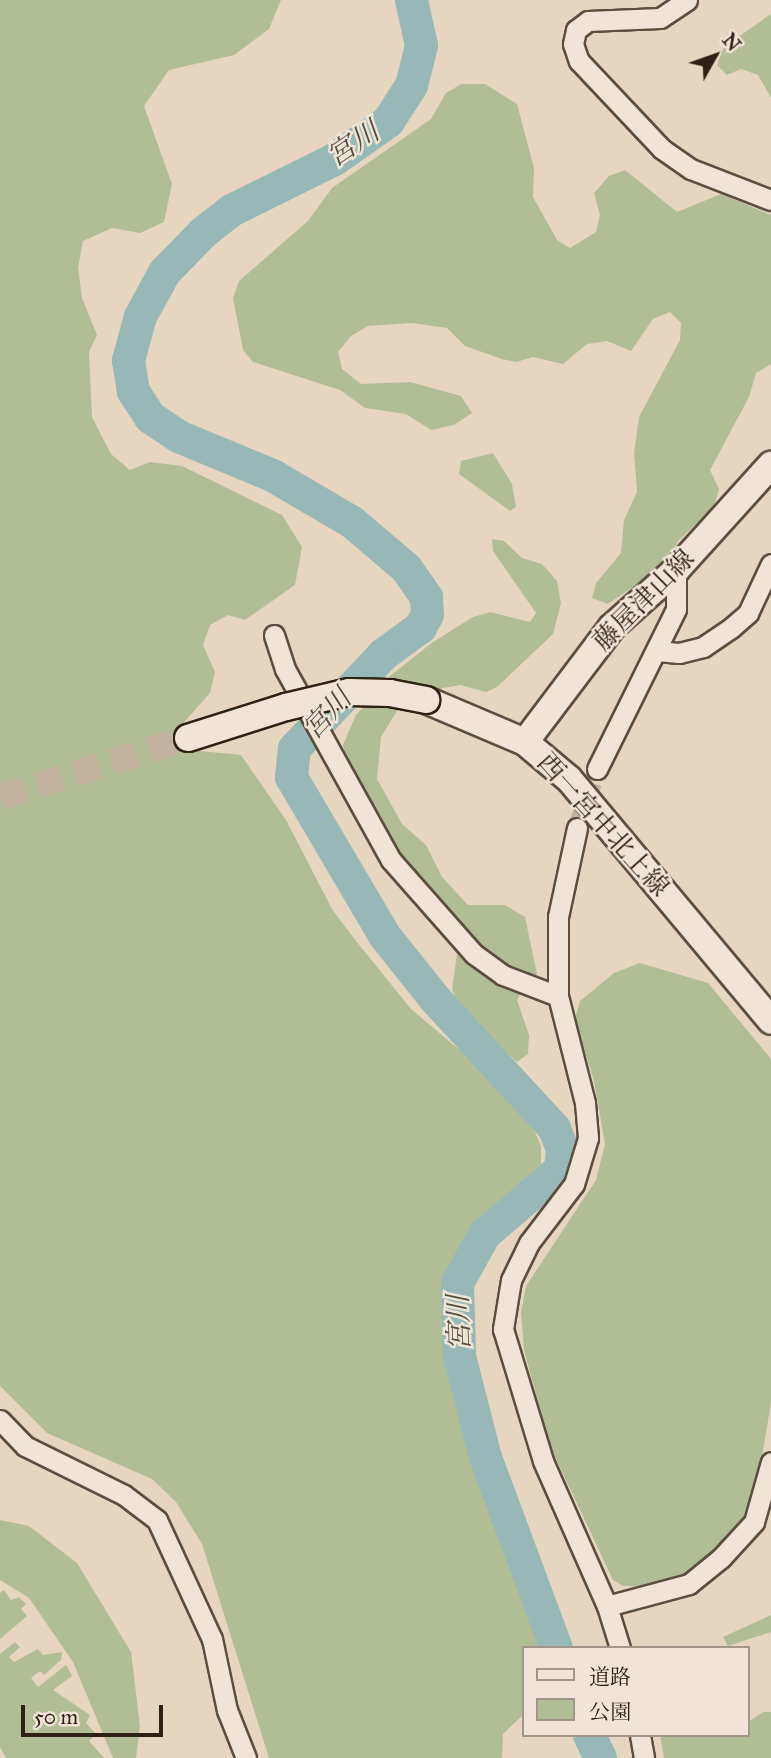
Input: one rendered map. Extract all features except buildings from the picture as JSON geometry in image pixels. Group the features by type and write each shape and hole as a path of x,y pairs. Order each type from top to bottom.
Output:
{"main road":[{"name":"藤屋津山線","path":"525,741 612,627 676,570 771,465"},
{"name":"西一宮中北上線","path":"188,738 286,707 349,692 390,693 426,700 525,741 610,825 771,1021"}],"street":[{"path":"687,0 660,18 588,21 576,30 573,44 579,61 662,149 691,169 771,200"},
{"path":"657,651 679,653 703,647 731,628 748,613 771,564"},
{"path":"597,769 676,609 676,570"},
{"path":"274,635 285,669 324,735 377,839 446,926 503,975 558,996"},
{"path":"577,828 558,917 558,996 585,1103 584,1162 574,1184 528,1243 505,1299 503,1329 543,1461 607,1606 619,1646"},
{"path":"0,1420 25,1446 124,1495 157,1520 212,1639 227,1710 246,1758"},
{"path":"607,1606 688,1584 720,1558 754,1522 771,1462"},
{"path":"640,1737 644,1758"}],"green space":[{"path":"0,0 281,0 269,29 234,55 169,70 144,106 172,184 164,222 140,233 112,228 83,241 78,268 82,298 97,335 89,352 92,417 111,454 130,470 150,462 182,466 282,515 302,547 295,585 245,620 228,615 210,625 203,645 215,672 210,693 179,728 190,750 241,755 286,820 332,909 352,936 411,1009 475,1063 535,1132 541,1146 541,1170 535,1179 467,1238 454,1270 454,1378 548,1646 522,1646 522,1716 503,1734 502,1758 269,1758 202,1544 176,1502 152,1479 47,1433 0,1386"},
{"path":"771,14 771,98 758,75 741,69 727,75 717,65 724,47"},
{"path":"461,84 485,84 517,104 534,168 533,197 557,240 570,248 596,232 600,215 594,193 609,176 625,170 677,212 721,194 771,215 771,364 756,373 749,397 710,470 719,489 714,507 679,540 663,566 608,604 592,598 596,583 621,553 624,520 637,492 634,453 639,417 680,340 681,323 670,312 653,319 631,351 607,341 587,344 563,364 533,357 516,362 502,359 465,346 447,328 412,323 368,326 351,336 338,352 342,369 361,384 410,382 461,396 472,413 454,425 431,430 406,414 365,408 340,390 253,362 243,350 233,298 239,281 308,221 332,188 431,119 446,93"},
{"path":"493,453 512,484 516,507 510,511 459,474 461,461"},
{"path":"492,539 504,541 522,558 542,564 557,581 561,603 553,634 497,687 486,692 460,685 443,688 397,711 381,737 377,779 402,824 426,845 442,877 468,905 505,905 525,917 537,974 528,978 517,1000 529,1035 528,1054 517,1062 461,1012 452,989 460,932 398,858 347,762 343,745 356,715 390,676 433,642 473,617 490,612 530,622 536,613 493,551"},
{"path":"640,963 708,983 771,1059 771,1403 758,1481 747,1511 729,1538 681,1577 651,1587 623,1586 613,1580 550,1446 524,1350 521,1312 526,1286 596,1180 605,1144 594,1081 575,1019 580,1001 614,973"},
{"path":"0,1520 29,1526 77,1563 131,1652 140,1726 136,1758 113,1758 73,1662 29,1598 0,1580"},
{"path":"4,1590 11,1600 19,1597 26,1604 21,1609 27,1616 0,1639 0,1593"},
{"path":"771,1615 771,1632 728,1646 723,1637"},
{"path":"15,1642 20,1647 9,1657 14,1662 38,1649 43,1655 62,1652 61,1660 44,1675 40,1671 31,1678 38,1687 66,1665 72,1676 53,1690 90,1715 86,1723 96,1734 89,1741 104,1758 6,1758 0,1747 0,1654"},
{"path":"763,1712 771,1712 771,1758 664,1758 660,1737 750,1737 750,1721"}],"waterway":[{"name":"宮川","path":"411,0 421,45 411,85 388,121 334,159 231,210 202,233 164,272 140,316 128,360 133,391 150,417 178,436 272,475 352,522 406,568 426,597 427,614 420,627 383,654 294,748 291,777 384,935 435,999 554,1128 562,1149 560,1169 484,1234 457,1283 459,1356 485,1457 555,1646"},
{"name":"宮川","path":"590,1737 600,1758"}],"tunnel":[{"path":"0,797 188,738"},
{"path":"577,828 597,769"}]}
